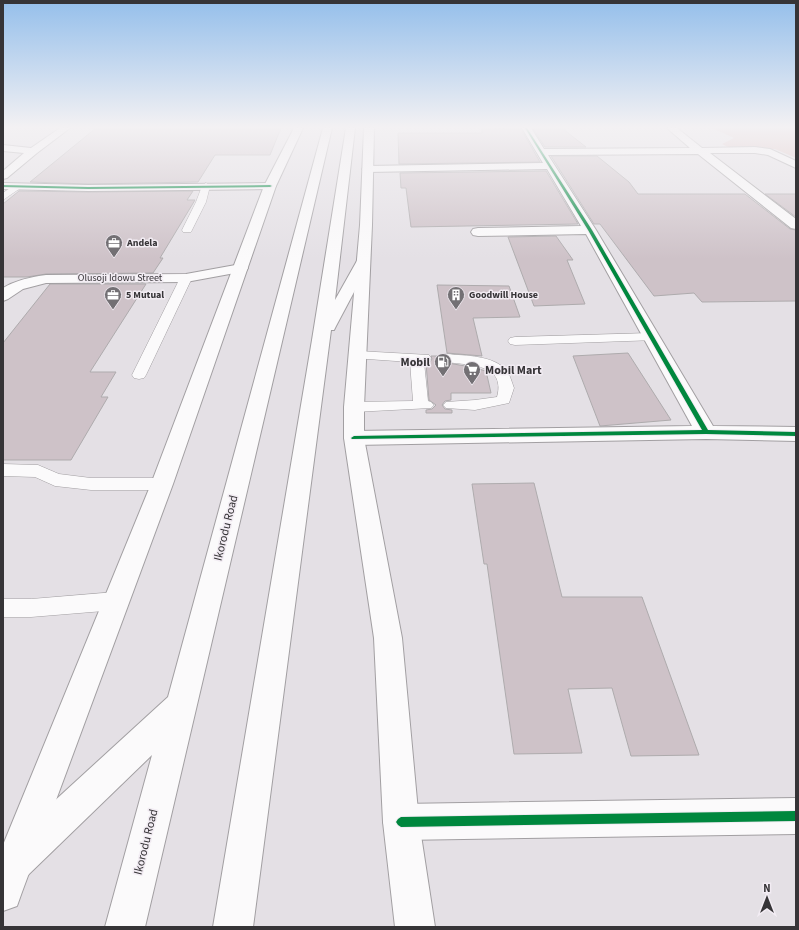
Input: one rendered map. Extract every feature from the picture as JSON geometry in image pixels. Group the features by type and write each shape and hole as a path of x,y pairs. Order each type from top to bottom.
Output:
{"main road":[{"path":"9,877 162,484 242,268 270,186 277,171"},
{"name":"Ikorodu Road","path":"125,927 317,171"},
{"path":"233,927 345,171"},
{"path":"367,171 358,356 354,407 354,438 388,638 401,822 414,927"},
{"path":"553,171 590,230 706,432"},
{"path":"727,171 796,225"},
{"path":"3,186 270,186"},
{"path":"478,232 590,230"},
{"path":"321,340 363,262"},
{"name":"Olusoji Idowu Street","path":"3,296 10,289 27,283 46,279 186,278 242,268"},
{"path":"354,438 706,432 796,434"},
{"path":"9,877 181,706"},
{"path":"401,822 796,816"}],"lane":[{"path":"187,230 201,202 206,186"},
{"path":"3,197 16,187"},
{"path":"139,375 186,278"},
{"path":"514,341 651,337"},
{"path":"354,407 424,405 420,358 358,356"},
{"path":"447,358 474,361 493,366 501,373 507,388 504,400 475,404 451,405"},
{"path":"3,470 38,471 55,480 91,484 162,484"},
{"path":"3,608 31,608 116,601"}],"building":[{"path":"43,171 205,171 198,182 88,184 30,182"},
{"path":"546,171 578,224 411,227 406,188 401,188 400,173"},
{"path":"561,171 616,171 629,182 638,194 745,194 790,229 796,230 796,301 702,302 694,293 654,296 600,224 594,224"},
{"path":"19,191 193,191 187,200 195,200 160,258 163,258 153,273 46,274 27,277 3,277 3,204"},
{"path":"765,194 796,194 796,217"},
{"path":"556,236 573,260 567,260 585,304 534,306 508,237"},
{"path":"50,284 146,284 90,372 116,372 101,397 108,397 71,460 3,460 3,343"},
{"path":"437,285 509,286 520,317 473,318 482,356 447,353"},
{"path":"628,353 671,420 600,426 573,356"},
{"path":"431,356 440,356 439,359 442,362 486,371 491,393 451,393 451,400 445,401 442,405 445,409 452,410 452,413 426,413 426,410 432,409 436,405 429,400 426,363 430,362 432,359"},
{"path":"534,483 562,597 642,597 699,755 631,756 612,688 568,689 582,753 514,754 487,564 484,564 472,484"}],"cycle path":[{"path":"553,171 590,230 706,432"},
{"path":"3,186 88,188 270,186"},
{"path":"354,438 706,432 796,434"},
{"path":"401,822 796,816"}],"place":[{"name":"Andela","path":"114,258"},
{"name":"5 Mutual","path":"113,310"},
{"name":"Goodwill House","path":"456,310"},
{"name":"Mobil","path":"443,377"},
{"name":"Mobil Mart","path":"472,385"}]}
